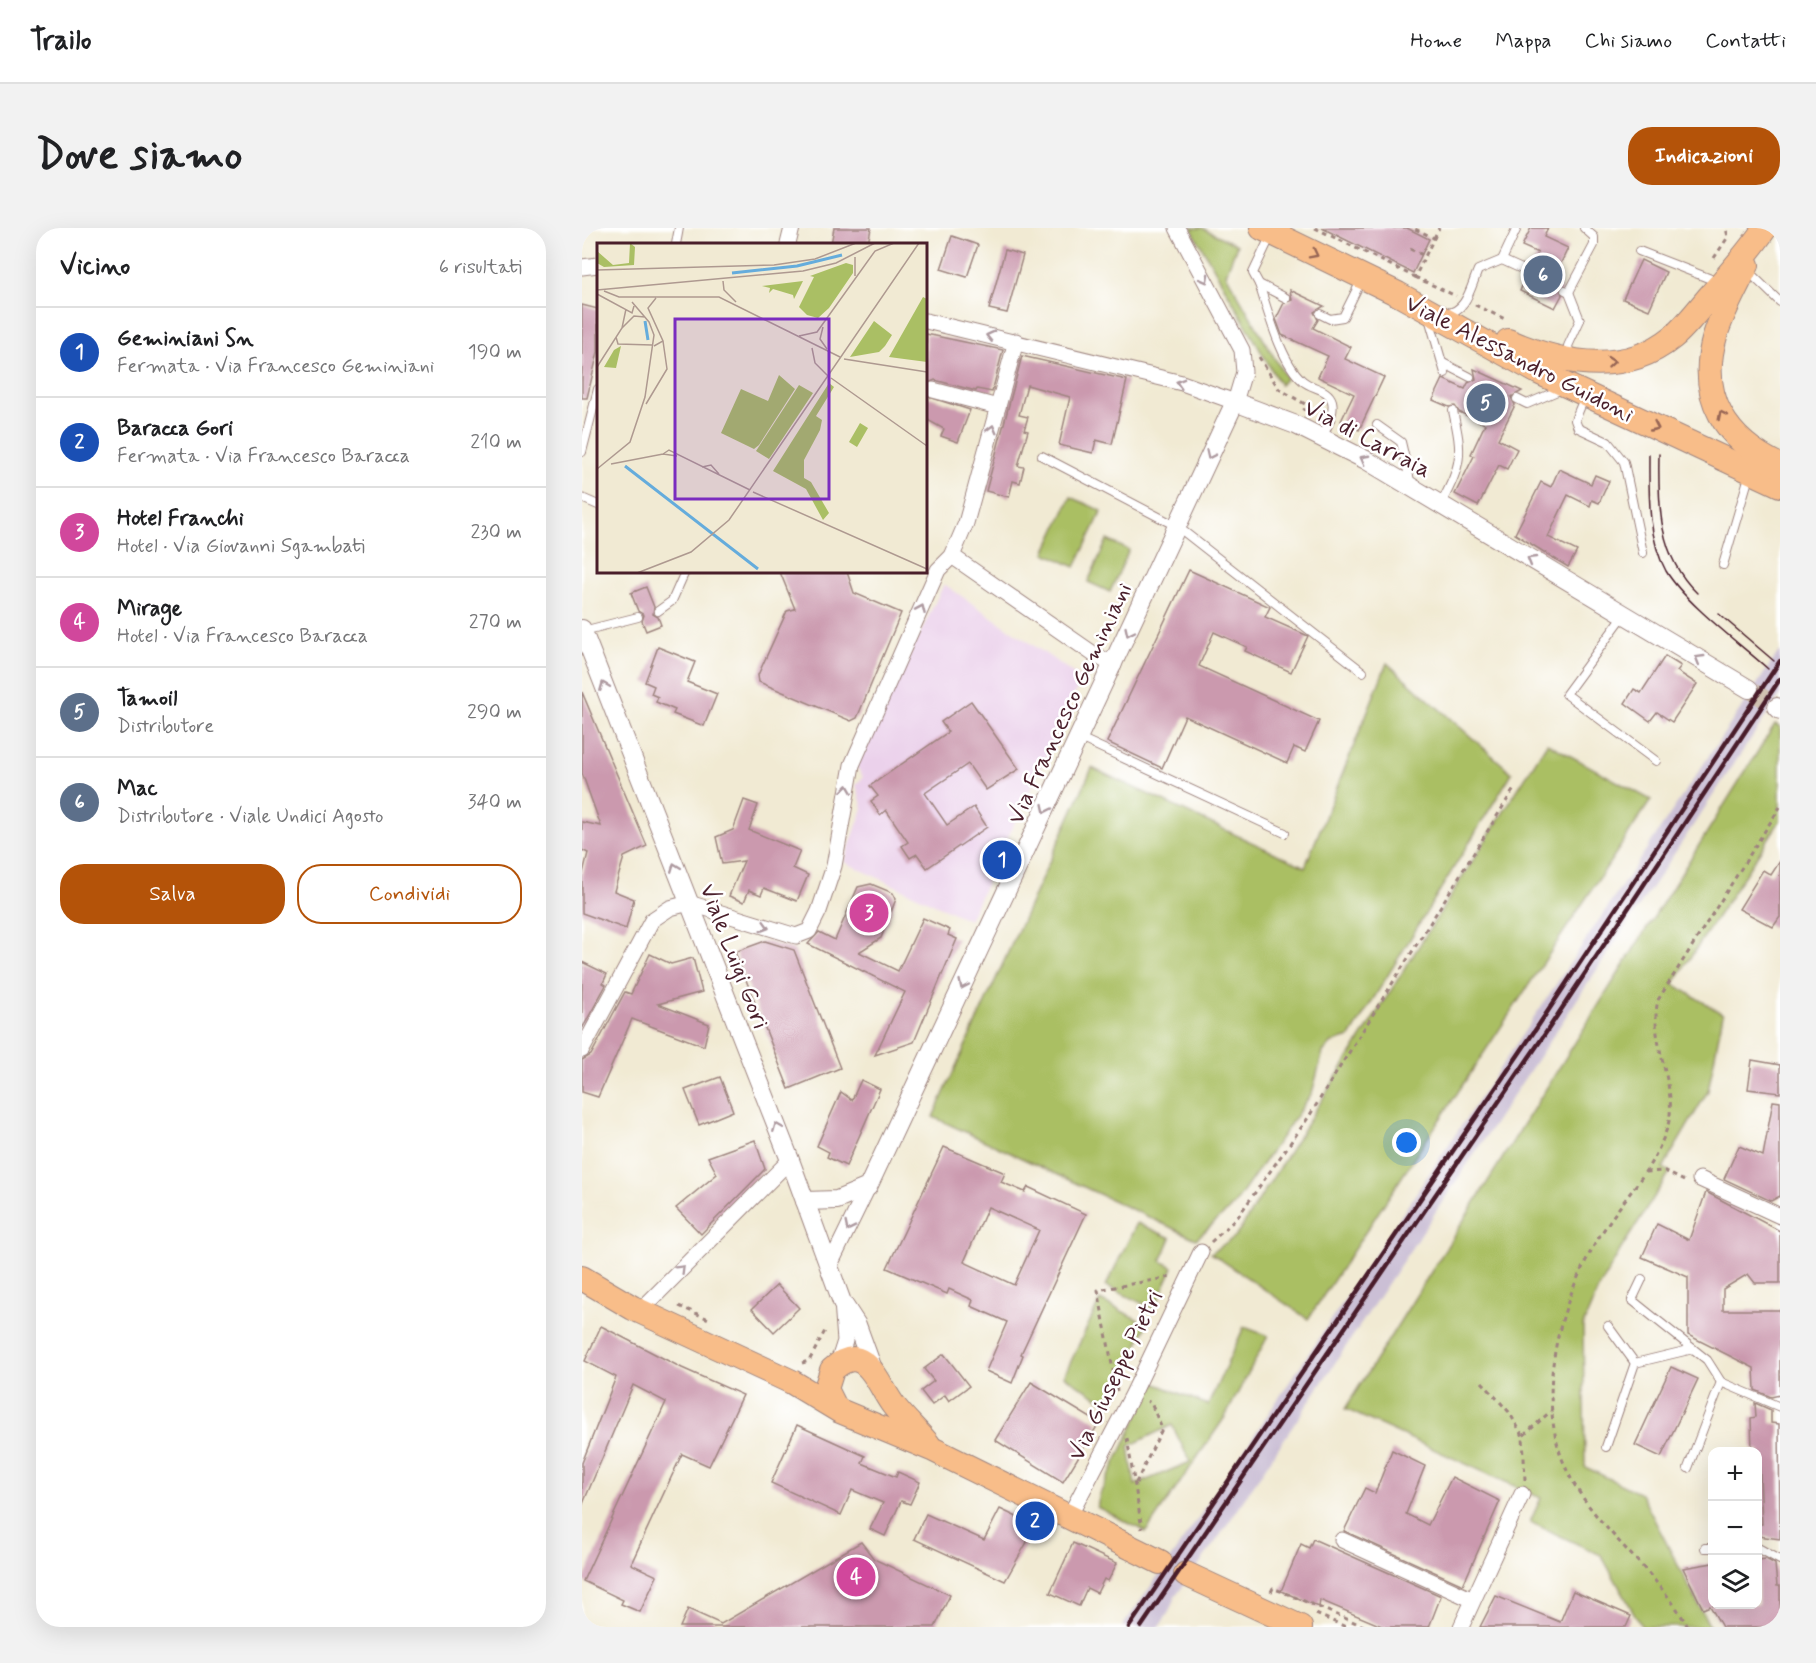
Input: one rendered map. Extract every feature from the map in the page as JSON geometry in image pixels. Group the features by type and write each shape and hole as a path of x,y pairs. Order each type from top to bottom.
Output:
{"main road":[{"path":"1434,312 1527,349 1564,360 1625,361 1659,347 1685,326 1711,279 1764,229"},
{"path":"1764,229 1715,334 1709,379 1725,422 1740,442 1764,465"},
{"name":"Viale Alessandro Guidoni","path":"1267,231 1434,312 1577,390 1764,465 1780,485"},
{"path":"582,1278 637,1309"},
{"path":"582,1293 637,1309 810,1379 856,1360 876,1376 894,1406 934,1450"},
{"path":"834,1368 826,1389 844,1410 866,1411 876,1401 876,1376"},
{"path":"794,1373 844,1410 934,1450 1160,1562"},
{"path":"1186,1574 1300,1627"}],"street":[{"path":"788,243 792,228"},
{"path":"1177,228 1242,350 1244,377 1235,402"},
{"path":"582,267 597,265"},
{"name":"Via di Carraia","path":"927,321 1182,383 1323,438 1442,504 1749,689"},
{"path":"582,1050 652,920 670,908 689,903 796,936 809,931 819,911 834,866 852,765 938,570 952,556 966,523 1016,341"},
{"path":"933,390 998,407"},
{"name":"Via Francesco Geminiani","path":"830,1267 1080,738 1235,402"},
{"path":"952,556 1095,656 1114,665"},
{"name":"Viale Luigi Gori","path":"582,630 790,1160 842,1302 857,1325 876,1376"},
{"path":"637,1309 790,1160"},
{"path":"1700,1179 1780,1216"},
{"path":"805,1201 837,1200 868,1187"},
{"name":"Via Giuseppe Pietri","path":"1069,1517 1133,1394 1201,1252"},
{"name":"Viale Luigi Gori","path":"834,1368 845,1341 842,1302"},
{"path":"1461,1627 1522,1494"},
{"path":"1342,1540 1473,1600"}],"lane":[{"path":"676,243 680,228"},
{"path":"1445,373 1434,312 1458,311 1478,270 1502,260 1517,228"},
{"path":"1584,228 1594,237 1594,245 1567,291 1580,320 1568,352 1575,359 1584,362"},
{"path":"1267,231 1253,273 1290,365 1303,381 1328,393 1332,399 1332,415 1323,438"},
{"path":"1639,251 1711,279"},
{"path":"1502,260 1526,271"},
{"path":"1746,269 1780,302"},
{"path":"1320,314 1330,319 1342,317 1363,278"},
{"path":"1259,284 1286,298"},
{"path":"1443,363 1470,377"},
{"path":"1517,399 1527,404 1577,390 1575,420 1578,428 1615,447 1624,462 1643,553"},
{"path":"582,453 597,394"},
{"path":"1442,504 1459,469 1461,458 1453,411"},
{"path":"1377,425 1401,442 1411,486"},
{"path":"1042,456 1178,527 1363,672"},
{"path":"1723,566 1764,465"},
{"path":"582,498 597,505"},
{"path":"658,611 672,601 684,574"},
{"path":"1624,615 1566,694 1656,761"},
{"path":"582,630 638,617"},
{"path":"1080,738 1285,833"},
{"path":"1642,1279 1632,1300 1707,1360 1721,1382 1780,1407"},
{"path":"1608,1326 1635,1363"},
{"path":"1635,1363 1693,1349"},
{"path":"1606,1447 1635,1363"},
{"path":"1688,1468 1721,1382"},
{"path":"1762,1550 1780,1560"}],"path":[{"path":"1315,228 1465,300"},
{"path":"1413,228 1434,238"},
{"path":"1415,277 1439,228"},
{"path":"1711,279 1728,237 1726,228"},
{"path":"1410,249 1425,256"},
{"path":"1201,1252 1237,1218 1308,1118 1514,789"},
{"path":"1688,1627 1654,1576 1593,1510 1575,1486 1564,1466 1558,1448 1552,1410 1553,1362 1560,1326 1594,1244 1646,1172 1664,1137 1670,1109 1657,1040 1658,1000 1780,807"},
{"path":"1646,1172 1665,1171 1685,1181 1700,1179"},
{"path":"1118,1396 1098,1290 1172,1277"},
{"path":"794,1373 809,1361 826,1334 827,1327"},
{"path":"1482,1382 1509,1412 1523,1436 1526,1461 1522,1494"},
{"path":"1135,1485 1162,1429 1151,1403 1140,1398"},
{"path":"1523,1436 1552,1410"},
{"path":"1126,1430 1143,1533"},
{"path":"1270,1594 1274,1588 1366,1627"}],"shaded area":[{"path":"944,584 1082,679 969,920 844,862 863,808 856,785 863,777 856,766"},
{"path":"1780,650 1780,695 1217,1540 1175,1597 1159,1627 1122,1627 1193,1526"}],"green space":[{"path":"1191,228 1202,228 1237,245 1226,274 1286,378 1280,385"},
{"path":"1071,497 1102,511 1075,567 1045,553"},
{"path":"1107,540 1129,550 1110,592 1088,582"},
{"path":"1387,663 1512,773 1350,1037 1333,1042 1323,1052 1312,1093 1234,1205 1196,1239 933,1117 1092,768 1305,867"},
{"path":"1775,724 1780,727 1780,821 1673,984 1723,1014 1708,1091 1663,1168 1670,1172 1621,1249 1597,1292 1583,1325 1585,1467 1641,1494 1710,1627 1642,1627 1601,1555 1530,1522 1541,1498 1345,1409"},
{"path":"1547,743 1651,800 1308,1319 1211,1253 1236,1236"},
{"path":"1137,1223 1171,1238 1161,1261 1173,1267 1154,1309 1106,1286"},
{"path":"1100,1300 1147,1324 1110,1405 1064,1376"},
{"path":"1244,1327 1268,1336 1225,1417 1146,1532 1097,1507 1100,1494 1154,1383 1208,1405","holes":["1172,1425 1190,1462 1135,1485 1129,1446"]}],"building":[{"path":"834,228 871,228 868,243 831,243"},
{"path":"1322,228 1407,228 1429,239 1413,273"},
{"path":"1531,228 1548,228 1544,237 1568,248 1552,282 1560,286 1562,295 1555,308 1520,291 1526,277 1531,274 1531,268 1538,253 1522,246"},
{"path":"952,236 978,245 967,277 941,269"},
{"path":"1005,250 1023,255 1007,313 989,309"},
{"path":"1641,260 1666,272 1649,310 1623,299"},
{"path":"1290,290 1324,306 1314,312 1318,320 1313,328 1351,347 1345,359 1384,377 1359,430 1341,421 1354,394 1318,377 1328,356 1282,335 1276,319 1284,303 1292,300"},
{"path":"582,305 597,309 597,356 587,398 582,398"},
{"path":"927,334 1003,350 992,392 977,389 976,391 935,380 927,384"},
{"path":"1022,356 1127,380 1112,444 1096,440 1093,453 1059,445 1070,397 1027,385 1019,415 1028,417 1024,430 1028,431 1018,466 1024,467 1020,483 1013,481 1009,497 986,491"},
{"path":"1474,369 1522,391 1511,397 1515,405 1498,439 1517,449 1507,469 1499,465 1478,506 1455,494 1474,456 1471,454 1485,424 1459,412 1455,406 1449,407 1433,400 1443,379 1465,389 1468,383 1476,379"},
{"path":"927,396 970,410 958,442 941,436 944,429 927,420"},
{"path":"1559,469 1591,484 1595,475 1609,481 1599,503 1592,500 1590,506 1568,495 1548,537 1577,551 1568,567 1515,534 1541,482 1551,487"},
{"path":"1189,570 1270,607 1265,617 1308,636 1291,672 1245,651 1247,647 1214,632 1199,666 1319,721 1305,752 1294,747 1287,763 1185,716 1162,768 1107,742"},
{"path":"780,573 847,573 854,593 901,613 857,718 851,721 759,682 758,675 787,611 795,609"},
{"path":"646,587 654,607 653,614 658,617 661,625 646,631 642,621 644,615 638,611 631,593"},
{"path":"658,647 695,662 687,682 717,694 704,726 673,714 675,710 656,702 658,697 651,694 654,686 645,682"},
{"path":"1665,656 1681,666 1677,671 1697,684 1672,722 1657,712 1650,721 1625,703 1634,689 1641,693"},
{"path":"582,692 647,846 624,857 614,891 634,899 626,929 582,913 582,877 588,853 582,850 582,822 601,826 582,773"},
{"path":"971,701 1019,769 986,790 968,764 925,793 947,825 974,807 987,827 927,868 917,854 910,858 902,846 908,842 886,810 880,815 871,801 878,796 870,786 948,732 941,722"},
{"path":"744,800 758,805 749,830 800,851 793,868 808,875 797,901 764,888 761,895 749,890 744,902 729,896 744,861 722,864 716,837 733,830"},
{"path":"1780,861 1780,917 1773,927 1739,909 1763,870 1771,875"},
{"path":"871,884 893,893 896,899 881,938 859,952 898,971 923,918 950,930 948,935 957,939 914,1042 875,1055 905,992 808,944 819,932 835,940 858,887"},
{"path":"765,941 794,950 840,1068 789,1089 735,952"},
{"path":"650,954 671,964 693,958 702,992 658,1004 709,1024 704,1046 632,1019 598,1097 582,1092 582,1060 591,1055 625,992 631,994"},
{"path":"582,962 607,974 603,983 606,985 582,1029"},
{"path":"1752,1060 1780,1065 1780,1093 1748,1089"},
{"path":"720,1077 733,1111 699,1125 685,1090"},
{"path":"861,1080 880,1089 846,1166 827,1157 829,1152 817,1146 841,1092 852,1100"},
{"path":"1773,1101 1780,1102 1780,1196 1771,1201 1724,1179 1739,1146 1763,1156"},
{"path":"755,1140 765,1169 701,1234 676,1208 717,1174 708,1157"},
{"path":"944,1147 1005,1173 1001,1182 1025,1192 1028,1187 1086,1214 1021,1354 1023,1355 1012,1383 986,1371 1007,1322 971,1306 973,1300 949,1289 947,1294 887,1268","holes":["988,1207 1039,1230 1014,1285 964,1262"]},
{"path":"1706,1192 1780,1231 1780,1283 1755,1283 1748,1274 1723,1289 1723,1310 1780,1310 1780,1395 1771,1397 1755,1390 1754,1368 1688,1335 1688,1277 1642,1257 1657,1224 1689,1240"},
{"path":"777,1285 799,1308 774,1332 752,1309"},
{"path":"601,1326 682,1368 743,1395 709,1466 682,1454 631,1564 657,1576 640,1612 621,1604 623,1600 583,1581 666,1402 633,1385 582,1506 582,1463 616,1377 585,1361"},
{"path":"944,1354 969,1386 949,1401 945,1395 932,1405 921,1391 934,1381 924,1369"},
{"path":"1671,1367 1698,1379 1661,1457 1635,1445"},
{"path":"1031,1382 1099,1423 1063,1482 995,1440"},
{"path":"1755,1403 1771,1410 1771,1423 1779,1424 1780,1539 1762,1537 1762,1447 1752,1447 1751,1418 1756,1417"},
{"path":"797,1425 865,1456 862,1463 896,1477 898,1472 920,1482 910,1504 901,1501 885,1536 870,1529 883,1503 852,1490 841,1515 771,1483"},
{"path":"1392,1450 1425,1466 1406,1514 1428,1525 1452,1477 1500,1501 1463,1585 1344,1531 1365,1488 1375,1493"},
{"path":"1000,1509 1036,1526 1005,1581 914,1539 926,1514 984,1540"},
{"path":"1313,1539 1441,1596 1429,1627 1384,1627 1320,1600 1319,1607 1281,1591 1301,1544 1309,1548"},
{"path":"861,1542 874,1559 950,1595 935,1627 680,1627 688,1609 721,1624"},
{"path":"1073,1543 1117,1563 1108,1581 1104,1579 1097,1593 1087,1588 1079,1606 1050,1593"},
{"path":"1762,1560 1775,1564 1777,1586 1780,1586 1780,1627 1722,1627 1712,1609 1762,1609"},
{"path":"1708,1564 1708,1607 1703,1609 1683,1568"},
{"path":"1573,1591 1631,1616 1626,1627 1480,1627 1496,1596 1560,1622"}],"tunnel":[{"path":"1749,689 1777,707"}],"tram line":[{"path":"1649,454 1652,529 1666,571 1699,610 1768,669"},
{"path":"1659,454 1659,492 1663,528 1674,563 1697,593"},
{"path":"1719,614 1774,661"}],"railway":[{"path":"1129,1627 1538,1026 1780,661"},
{"path":"1141,1627 1545,1034 1780,679"}],"place":[{"name":"Mac","path":"1543,275"},
{"name":"Tamoil","path":"1486,403"},
{"name":"Geminiani Sn","path":"1002,860"},
{"name":"Hotel Franchi","path":"869,913"},
{"name":"Baracca Gori","path":"1035,1521"},
{"name":"Mirage","path":"856,1577"}]}
